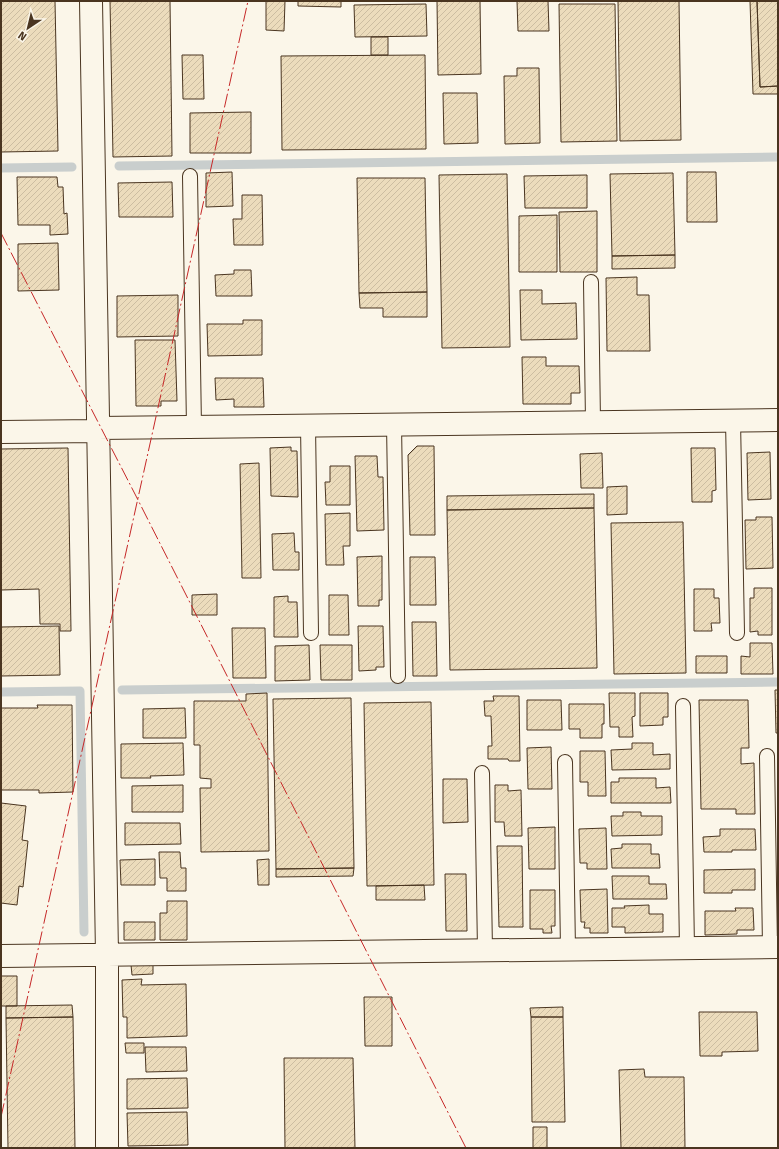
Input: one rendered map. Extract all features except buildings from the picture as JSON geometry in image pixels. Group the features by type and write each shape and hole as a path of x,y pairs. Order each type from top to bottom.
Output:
{"street":[{"path":"91,1 107,954 107,1148"},
{"path":"1,432 194,426 778,420"},
{"path":"1,956 774,947"}],"lane":[{"path":"190,176 194,426"},
{"path":"591,282 593,422"},
{"path":"733,420 736,633"},
{"path":"394,424 398,676"},
{"path":"308,425 311,633"},
{"path":"683,706 687,948"},
{"path":"767,756 774,947"},
{"path":"565,762 568,949"},
{"path":"482,773 485,950"}],"waterway":[{"path":"119,166 778,157"},
{"path":"1,168 72,167"},
{"path":"122,690 778,682"},
{"path":"1,692 80,691 84,932"}],"power":[{"path":"1,1117 248,1"},
{"path":"1,233 466,1148"}]}
